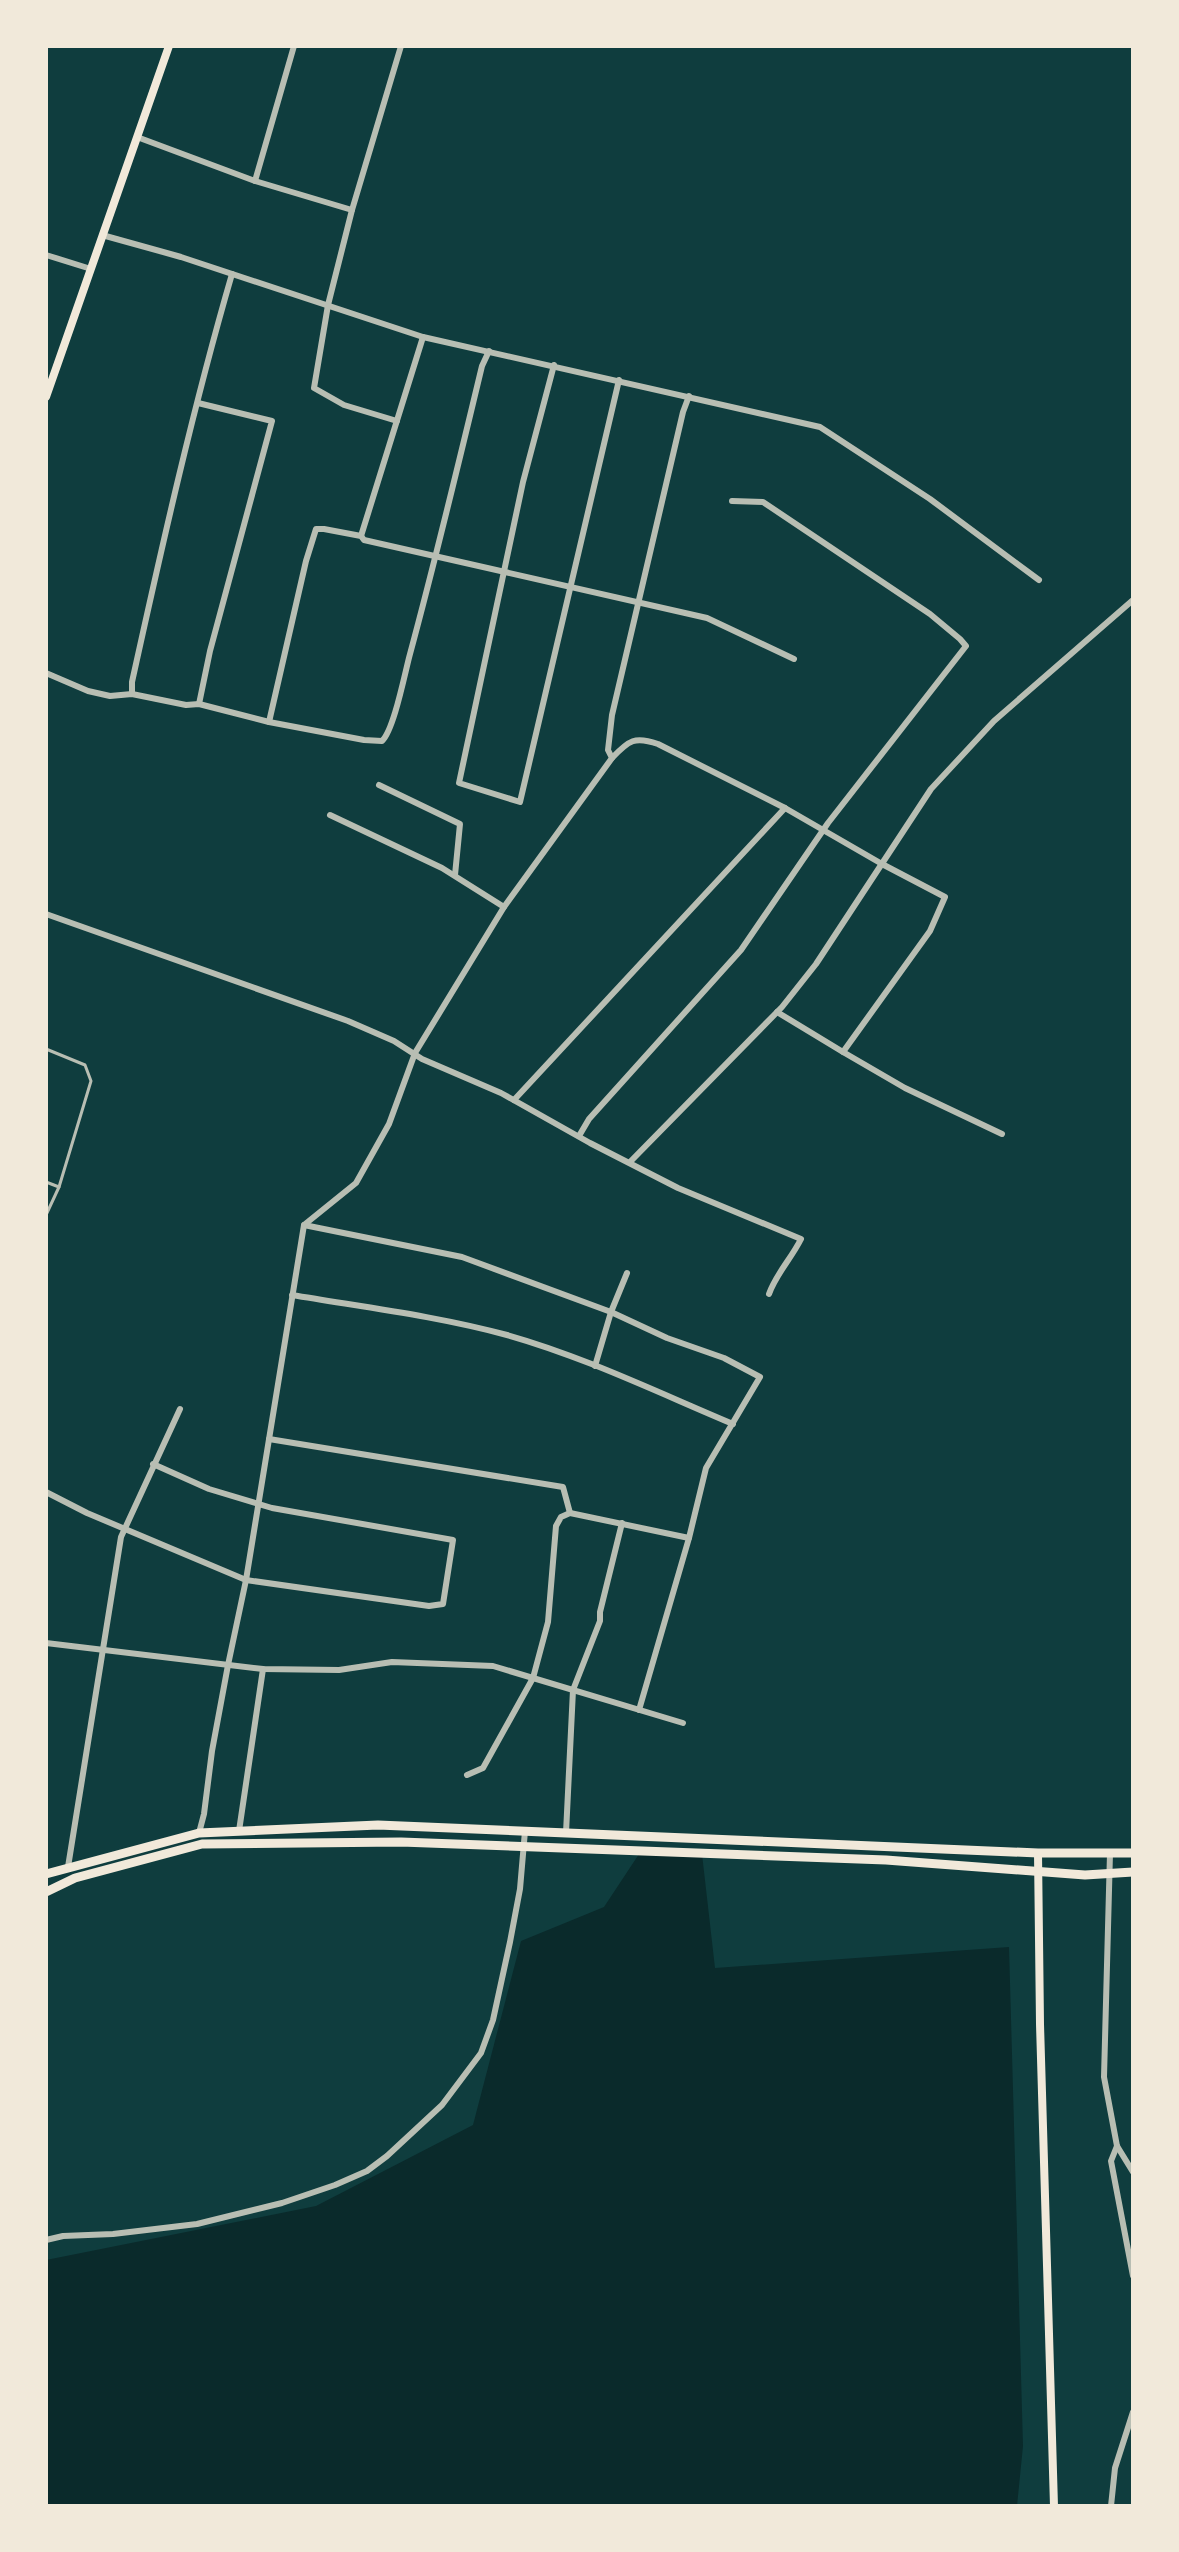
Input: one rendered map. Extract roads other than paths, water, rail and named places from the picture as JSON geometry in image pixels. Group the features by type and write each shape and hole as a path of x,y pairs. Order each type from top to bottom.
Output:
{"main road":[{"path":"46,397 169,46"},
{"path":"49,1870 199,1833 378,1825 1038,1853 1133,1853"},
{"path":"46,1892 75,1878 202,1844 401,1842 886,1860 1085,1875 1133,1872"},
{"path":"1038,1853 1054,2506"}],"street":[{"path":"255,181 294,46"},
{"path":"397,421 344,405 314,388 328,305 352,210 401,46"},
{"path":"137,137 255,181 352,210"},
{"path":"102,235 181,257 423,337 820,427 930,499 1039,580"},
{"path":"46,255 91,269"},
{"path":"132,694 159,558 208,356 232,274"},
{"path":"361,536 423,337"},
{"path":"46,673 88,691 110,696 132,694 186,705 199,704 269,722 382,741 386,737 436,557 482,366 489,351"},
{"path":"554,365 523,482 459,783 520,802 619,380"},
{"path":"612,758 608,750 612,715 689,396"},
{"path":"198,403 272,421 210,651 199,704"},
{"path":"579,1136 589,1119 741,950 823,831 966,646 930,614 763,502 732,501"},
{"path":"269,722 316,529 361,536 364,540 707,618 794,659"},
{"path":"630,1162 777,1012 816,964 931,789 994,721 1133,600"},
{"path":"199,1833 246,1580 304,1225 356,1183 389,1124 415,1053 504,907 612,758 631,741 644,739 658,744 785,808 945,897 930,931 843,1052"},
{"path":"379,785 460,824 455,875"},
{"path":"514,1100 785,808"},
{"path":"330,815 455,875 504,907"},
{"path":"46,914 348,1021 514,1100 678,1188 801,1239 790,1260 775,1277 769,1294"},
{"path":"777,1012 905,1088 1002,1134"},
{"path":"304,1225 462,1257 611,1312 667,1338 724,1358 760,1377 706,1468 639,1710"},
{"path":"595,1366 611,1312 627,1273"},
{"path":"292,1295 460,1323 509,1336 595,1366 733,1424"},
{"path":"68,1867 121,1537 180,1409"},
{"path":"269,1439 563,1487 570,1513"},
{"path":"46,1492 87,1513 246,1580 429,1606 443,1604 453,1540 259,1504 209,1489 153,1464"},
{"path":"467,1775 483,1768 533,1678 548,1622 556,1526 561,1517 570,1513 689,1538"},
{"path":"566,1833 573,1690 600,1621 622,1523"},
{"path":"46,1643 263,1669 339,1670 392,1662 493,1666 683,1723"},
{"path":"239,1831 263,1669"},
{"path":"46,2240 197,2224 282,2203 335,2185 367,2171 387,2156 442,2105 481,2053 493,2020 510,1942 520,1889 525,1831"},
{"path":"1110,1853 1104,2077 1117,2146 1133,2172"},
{"path":"1117,2146 1111,2161 1133,2276"},
{"path":"1111,2506 1115,2468 1133,2412"}],"lane":[{"path":"46,1049 85,1065 91,1081 59,1187 46,1215"},
{"path":"46,1182 59,1187"}],"water":[{"path":"641,1851 702,1854 715,1968 1009,1947 1023,2446 1017,2506 46,2506 46,2260 316,2206 473,2125 521,1941 604,1907"}]}
